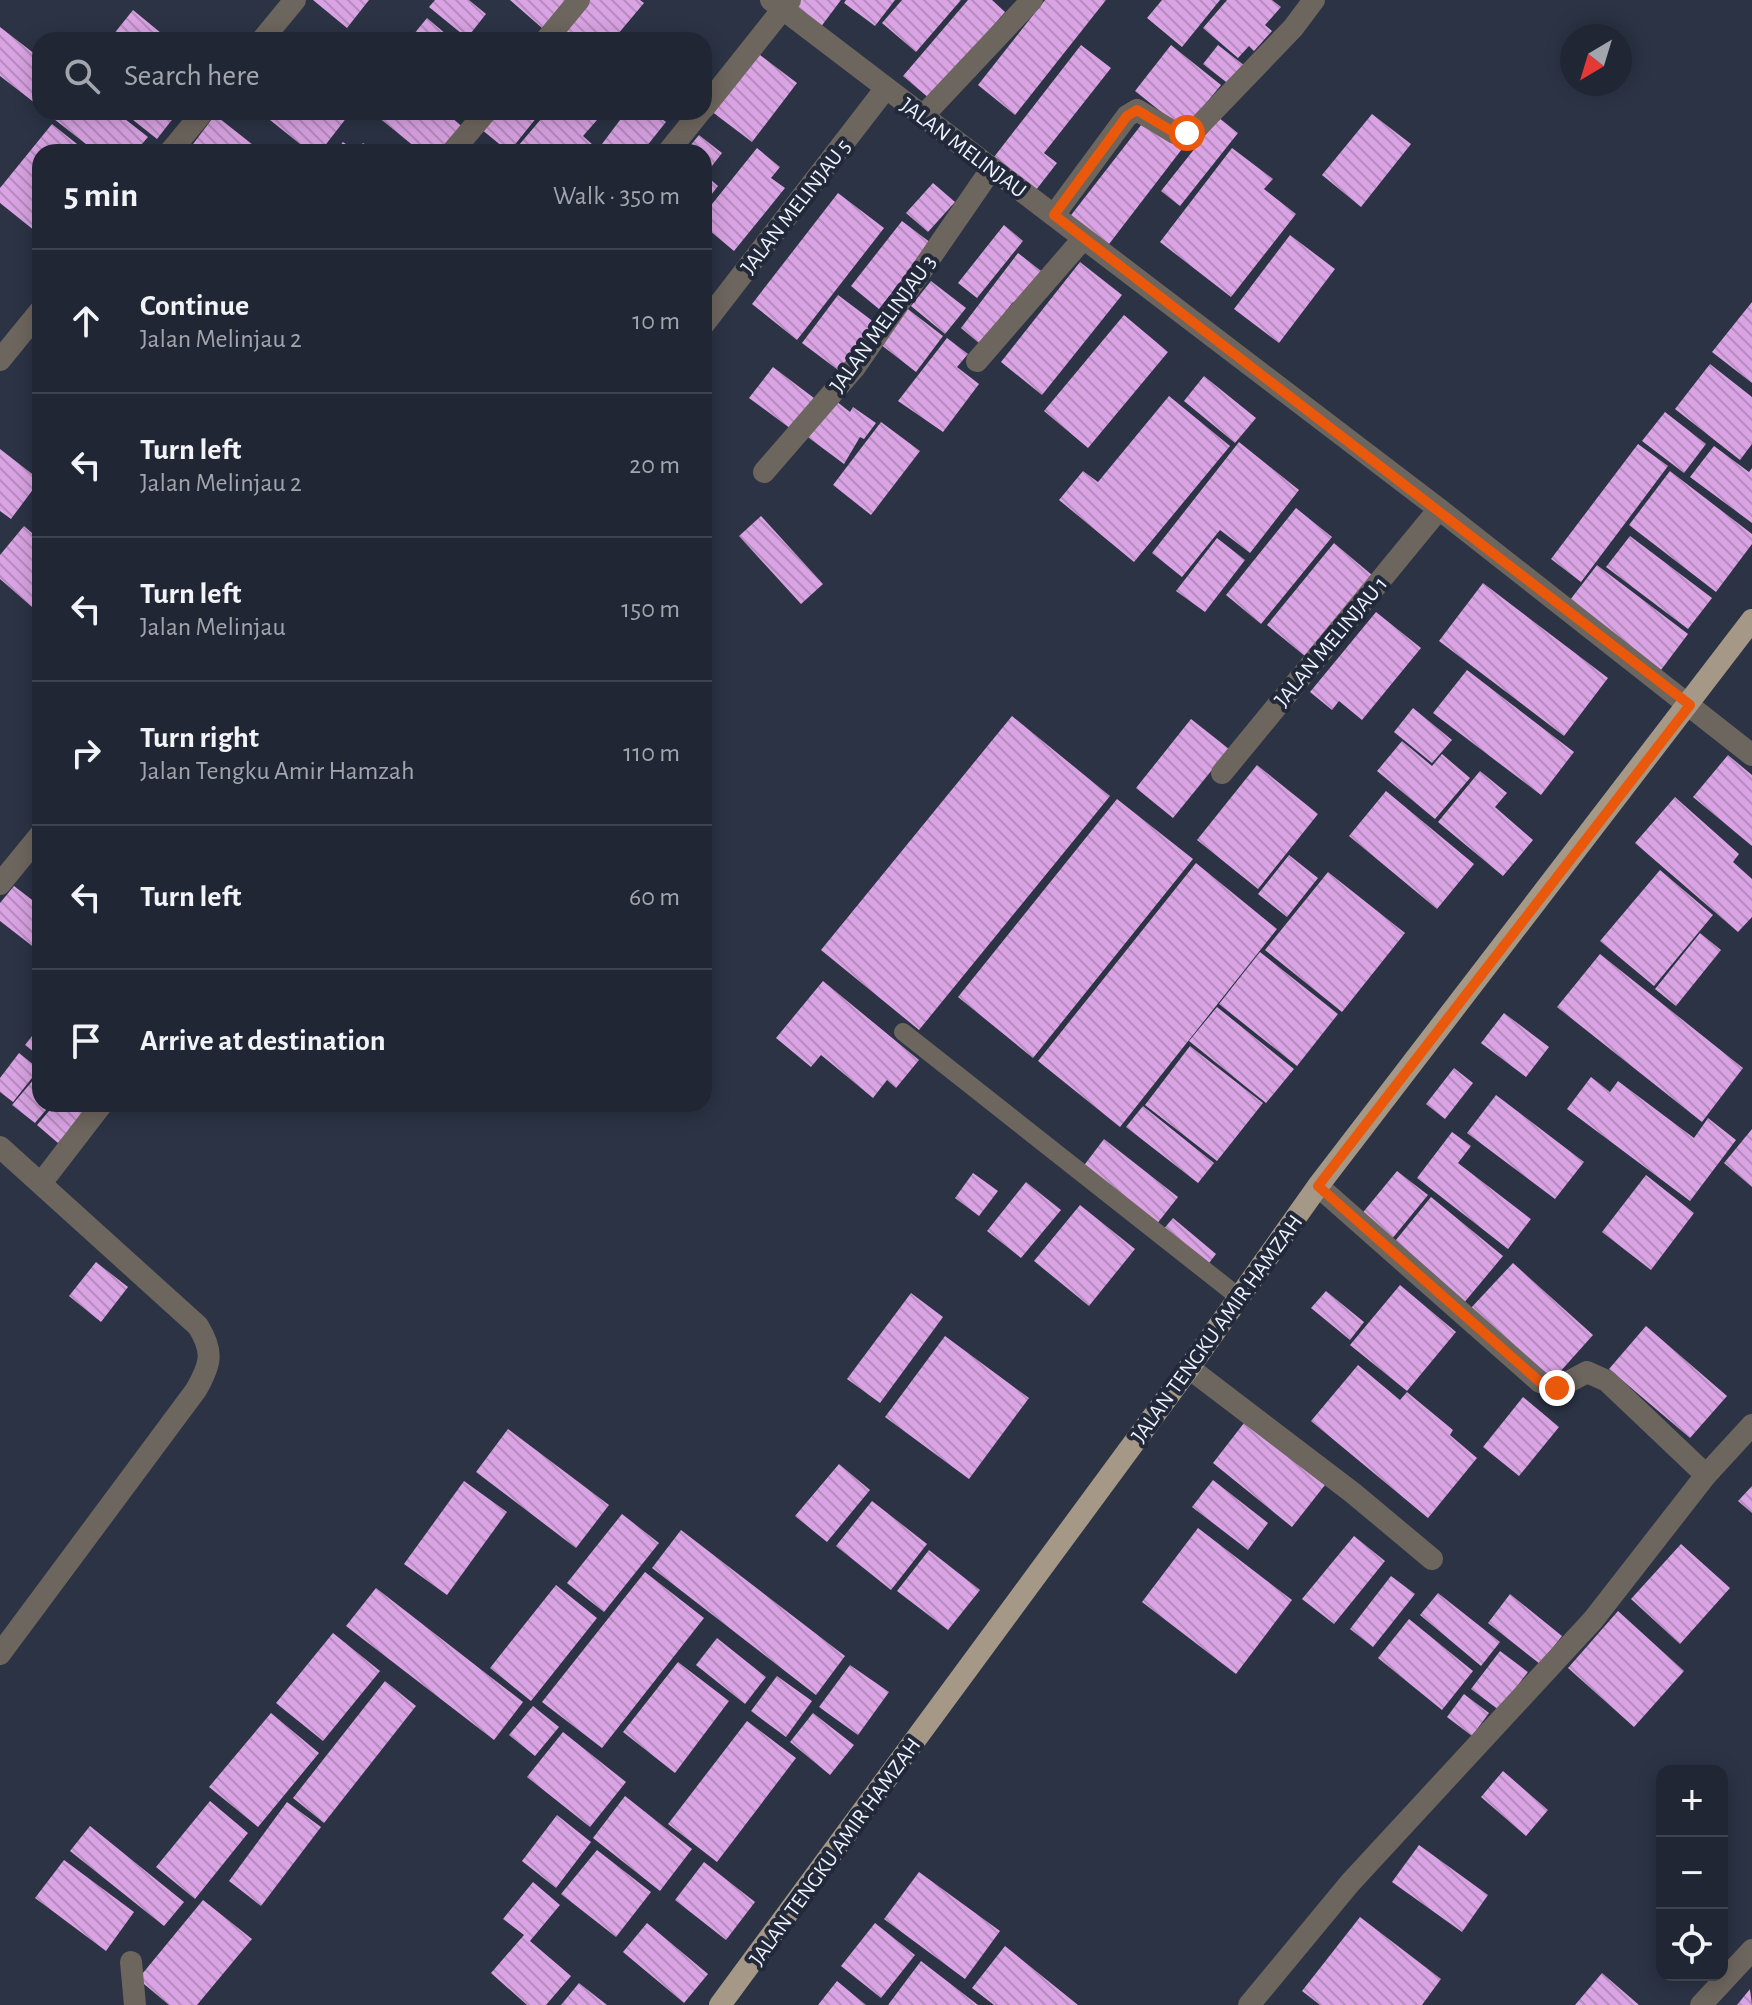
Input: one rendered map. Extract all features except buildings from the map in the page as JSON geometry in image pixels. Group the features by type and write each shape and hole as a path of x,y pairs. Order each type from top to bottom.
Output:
{"main road":[{"name":"JALAN TENGKU AMIR HAMZAH","path":"720,2005 1189,1368 1318,1186 1690,705 1752,620"}],"street":[{"path":"269,32 295,0"},
{"path":"553,32 579,0"},
{"path":"923,116 1032,0"},
{"path":"1054,215 1127,116 1137,110 1145,112 1175,133 1196,129 1293,28 1314,0"},
{"path":"712,96 781,3"},
{"name":"JALAN MELINJAU","path":"781,3 1082,240 1439,509 1752,755"},
{"name":"JALAN MELINJAU 5","path":"712,314 886,88"},
{"path":"177,144 196,120"},
{"path":"459,144 479,120"},
{"path":"674,144 694,120"},
{"name":"JALAN MELINJAU 3","path":"764,472 855,367 992,168"},
{"path":"977,361 1082,240"},
{"path":"0,360 32,321"},
{"name":"JALAN MELINJAU 1","path":"1222,773 1439,509"},
{"path":"0,884 32,845"},
{"path":"42,1182 96,1112"},
{"path":"0,1147 198,1326 211,1346 211,1365 196,1390 0,1654"},
{"path":"1318,1186 1540,1382 1557,1388 1587,1372 1607,1381 1706,1475"},
{"path":"1189,1368 1353,1493 1432,1559"},
{"path":"1249,2005 1350,1883 1593,1620 1706,1475 1752,1425"},
{"path":"1701,2005 1752,1950"},
{"path":"131,1962 135,2005"}],"lane":[{"path":"903,1032 1240,1298"}],"route":[{"path":"1187,133 1175,133 1145,112 1137,110 1127,116 1054,215 1082,240 1439,509 1690,705 1318,1186 1540,1382 1557,1388"}]}
